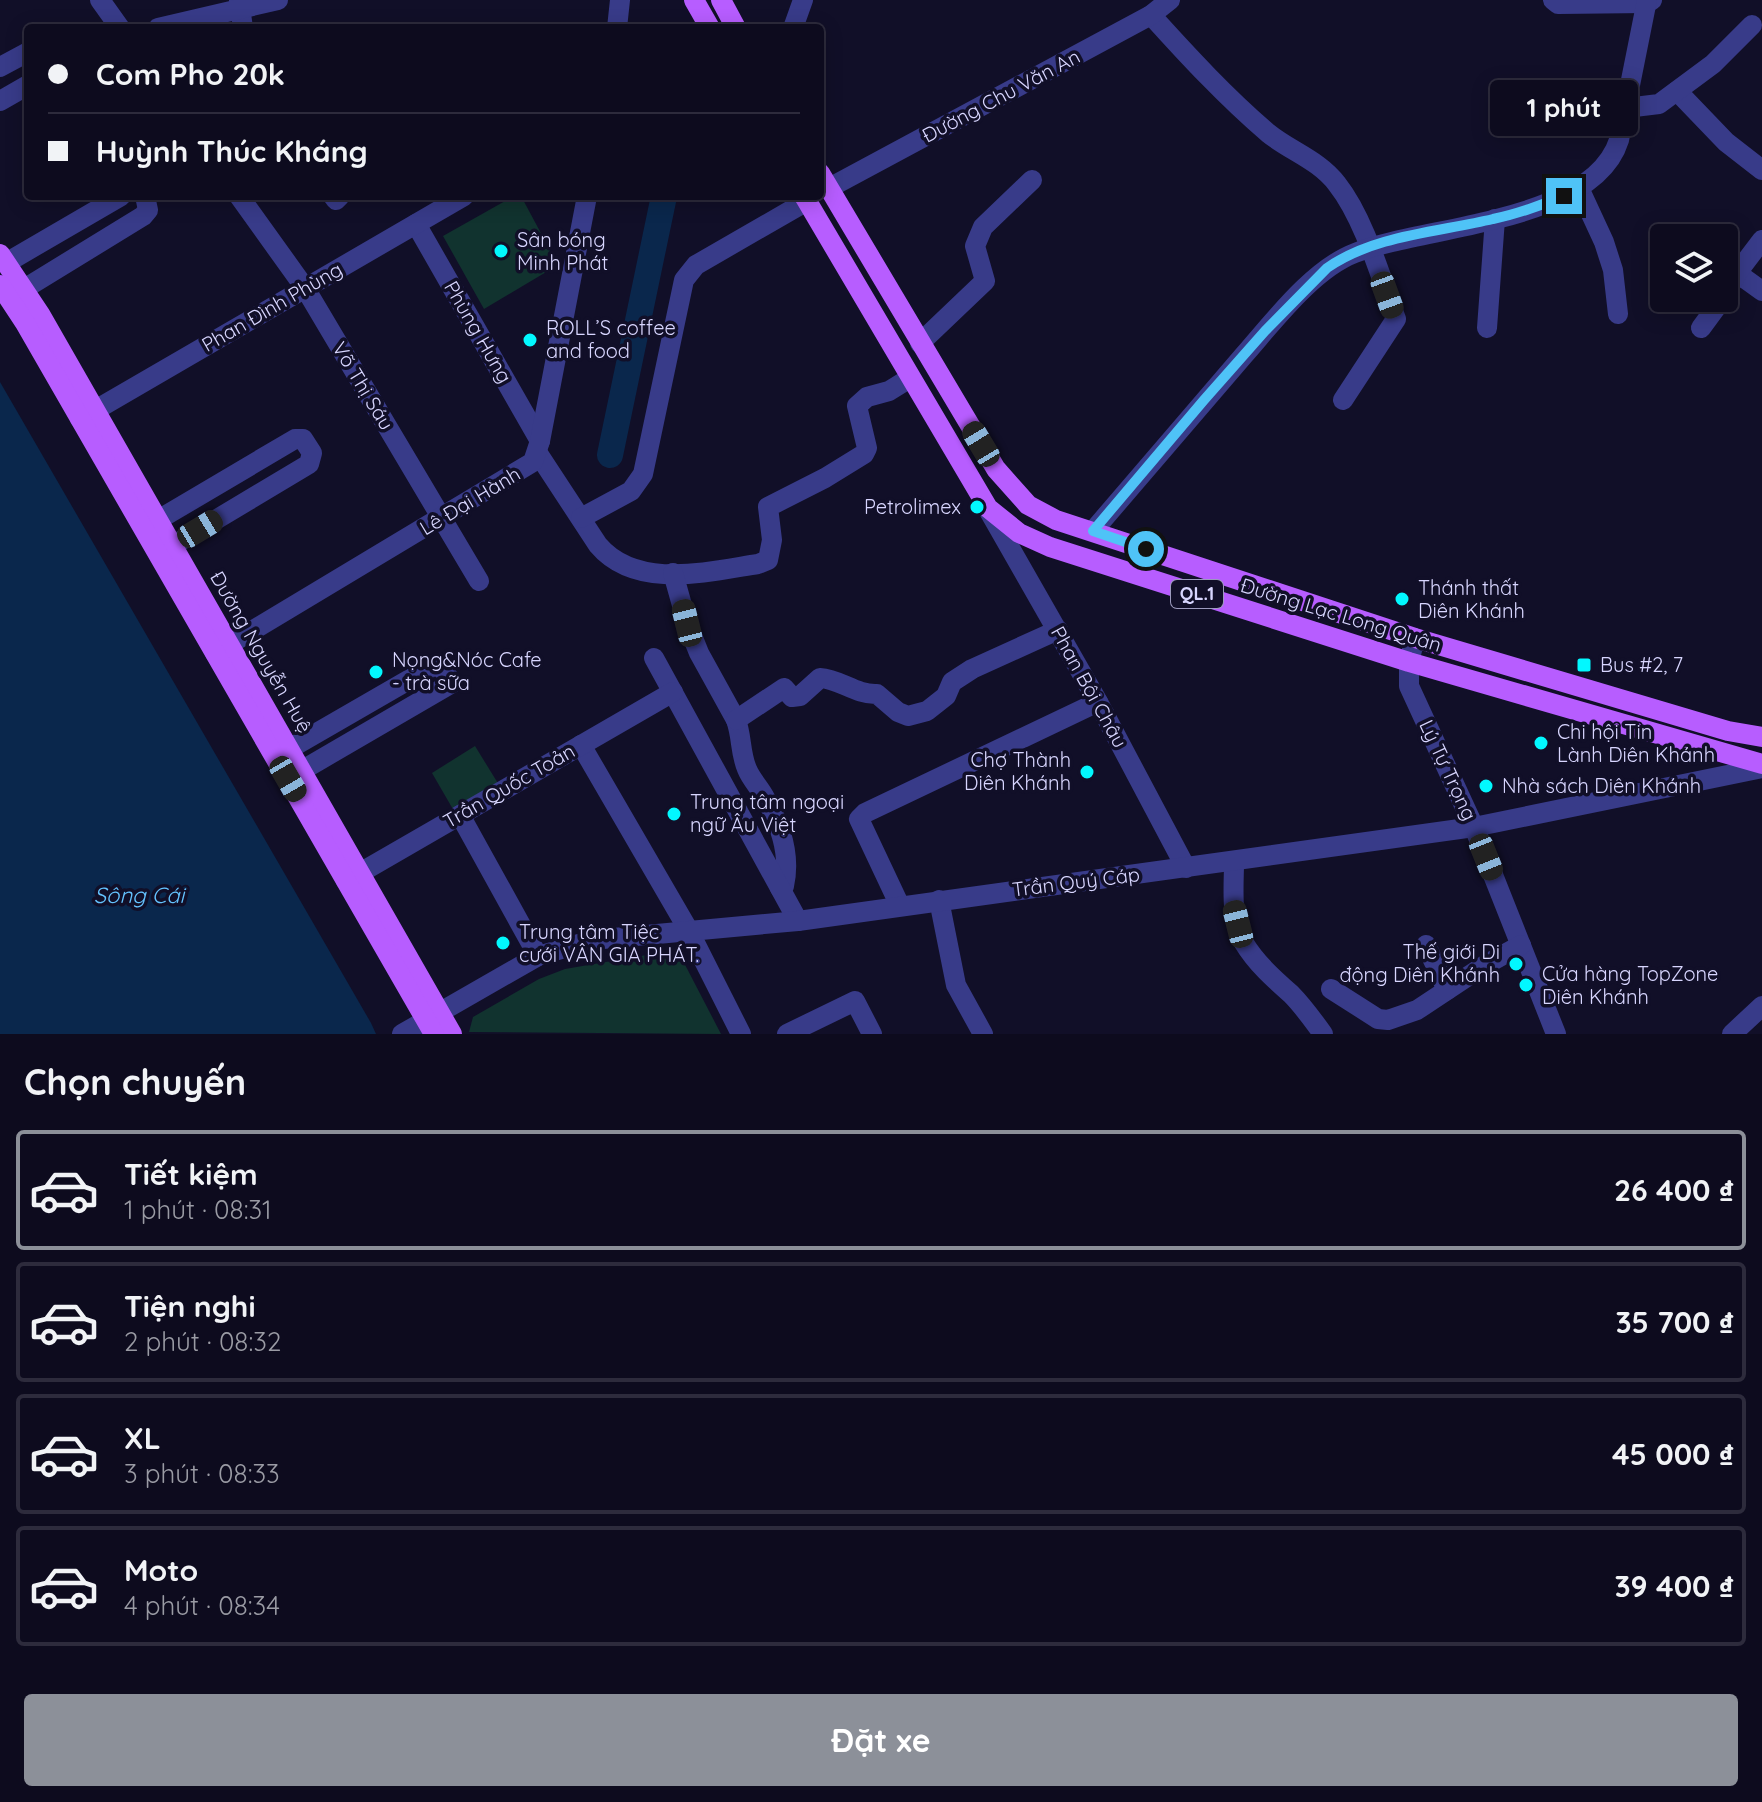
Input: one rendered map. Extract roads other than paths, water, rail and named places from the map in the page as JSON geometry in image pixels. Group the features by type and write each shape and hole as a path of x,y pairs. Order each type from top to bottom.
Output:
{"main road":[{"path":"694,0 708,24"},
{"path":"721,0 734,24"},
{"name":"Đường Lạc Long Quân","path":"824,181 1009,487 1040,513 1415,638 1728,731 1762,737"},
{"name":"Đường Lạc Long Quân","path":"807,200 988,508 1019,533 1050,547 1409,662 1762,766"},
{"name":"Đường Nguyễn Huệ","path":"3,258 24,289 87,414 433,1022 452,1034"},
{"name":"Đường Nguyễn Huệ","path":"0,285 158,520 222,649 289,749 353,877"}],"street":[{"path":"100,0 117,24"},
{"path":"179,24 241,12 278,0"},
{"path":"617,24 620,0"},
{"path":"794,24 803,0"},
{"name":"Đường Chu Văn An","path":"824,181 1151,15 1170,0"},
{"path":"1093,531 1204,400 1327,268 1370,247 1532,209 1579,188 1599,174 1615,153 1649,1 1558,4 1553,0"},
{"path":"1151,15 1197,66 1252,119 1284,146 1317,164 1337,184 1370,247 1396,319 1343,400"},
{"path":"1626,108 1659,104 1713,64 1752,25"},
{"path":"0,67 24,54"},
{"path":"0,101 24,87"},
{"path":"1677,91 1726,142 1762,170"},
{"path":"920,343 985,281 975,246 983,227 1032,180"},
{"path":"1579,188 1604,242 1613,270 1618,314"},
{"path":"3,258 113,200"},
{"path":"24,289 143,216 148,210 146,200"},
{"name":"Võ Thị Sáu","path":"242,200 305,288 479,581"},
{"name":"Phan Đình Phùng","path":"87,414 457,200"},
{"path":"538,446 586,200"},
{"path":"581,518 631,491 643,474 684,280 696,265 804,200"},
{"path":"1487,328 1495,219"},
{"name":"Phùng Hưng","path":"416,224 581,518 598,545 614,561 633,570 673,573 711,571 768,560 772,540 768,507 864,454 867,448 857,406 867,397 889,391 910,378"},
{"path":"1738,272 1762,240"},
{"path":"1738,274 1762,291"},
{"path":"1701,328 1713,312"},
{"path":"158,520 295,439 303,439 312,453 309,464 172,546"},
{"name":"Lê Đại Hành","path":"222,649 528,466 533,462 538,446"},
{"name":"Phan Bội Châu","path":"988,508 1098,702 1186,868"},
{"path":"673,573 699,653 736,720 741,753 748,773 768,803 787,852 787,873 784,886 780,888"},
{"path":"736,720 784,688 792,697 800,696 820,678 828,678 868,695 877,694 898,712 908,716 927,711 946,696 952,682 972,669 1058,630"},
{"name":"Lý Tự Trọng","path":"1415,638 1409,662 1409,686 1474,827 1556,1034"},
{"path":"654,658 798,921"},
{"path":"289,749 431,667 441,666 452,683 301,771"},
{"name":"Trần Quốc Toản","path":"353,877 673,692"},
{"path":"900,906 859,819 865,813 1098,702"},
{"path":"581,745 689,931 741,1034"},
{"name":"Trần Quý Cáp","path":"404,1033 433,1022 538,956 592,940 798,921 1474,827 1762,766"},
{"path":"460,815 538,956"},
{"path":"1234,862 1234,906 1242,941 1323,1034"},
{"path":"939,900 956,985 983,1034"},
{"path":"1426,945 1447,990"},
{"path":"1331,989 1378,1019 1388,1020 1417,1010 1521,945"},
{"path":"787,1034 855,1001 872,1034"},
{"path":"1732,1034 1762,1006"}],"water":[{"name":"Sông Cái","path":"0,382 371,1023 376,1034 0,1034"}],"waterway":[{"path":"610,455 663,200"}],"place":[{"name":"Sân bóng Minh Phát","path":"501,251"},
{"name":"ROLL’S coffee and food","path":"530,340"},
{"name":"Petrolimex","path":"977,507"},
{"name":"Thánh thất Diên Khánh","path":"1402,599"},
{"name":"Bus #2, 7","path":"1584,665"},
{"name":"Nọng&Nóc Cafe - trà sữa","path":"376,672"},
{"name":"Chi hội Tin Lành Diên Khánh","path":"1541,743"},
{"name":"Chợ Thành Diên Khánh","path":"1087,772"},
{"name":"Nhà sách Diên Khánh","path":"1486,786"},
{"name":"Trung tâm ngoại ngữ Âu Việt","path":"674,814"},
{"name":"Trung tâm Tiệc cưới VÂN GIA PHÁT.","path":"503,943"},
{"name":"Thế giới Di động Diên Khánh","path":"1516,964"},
{"name":"Cửa hàng TopZone Diên Khánh","path":"1526,985"}]}
